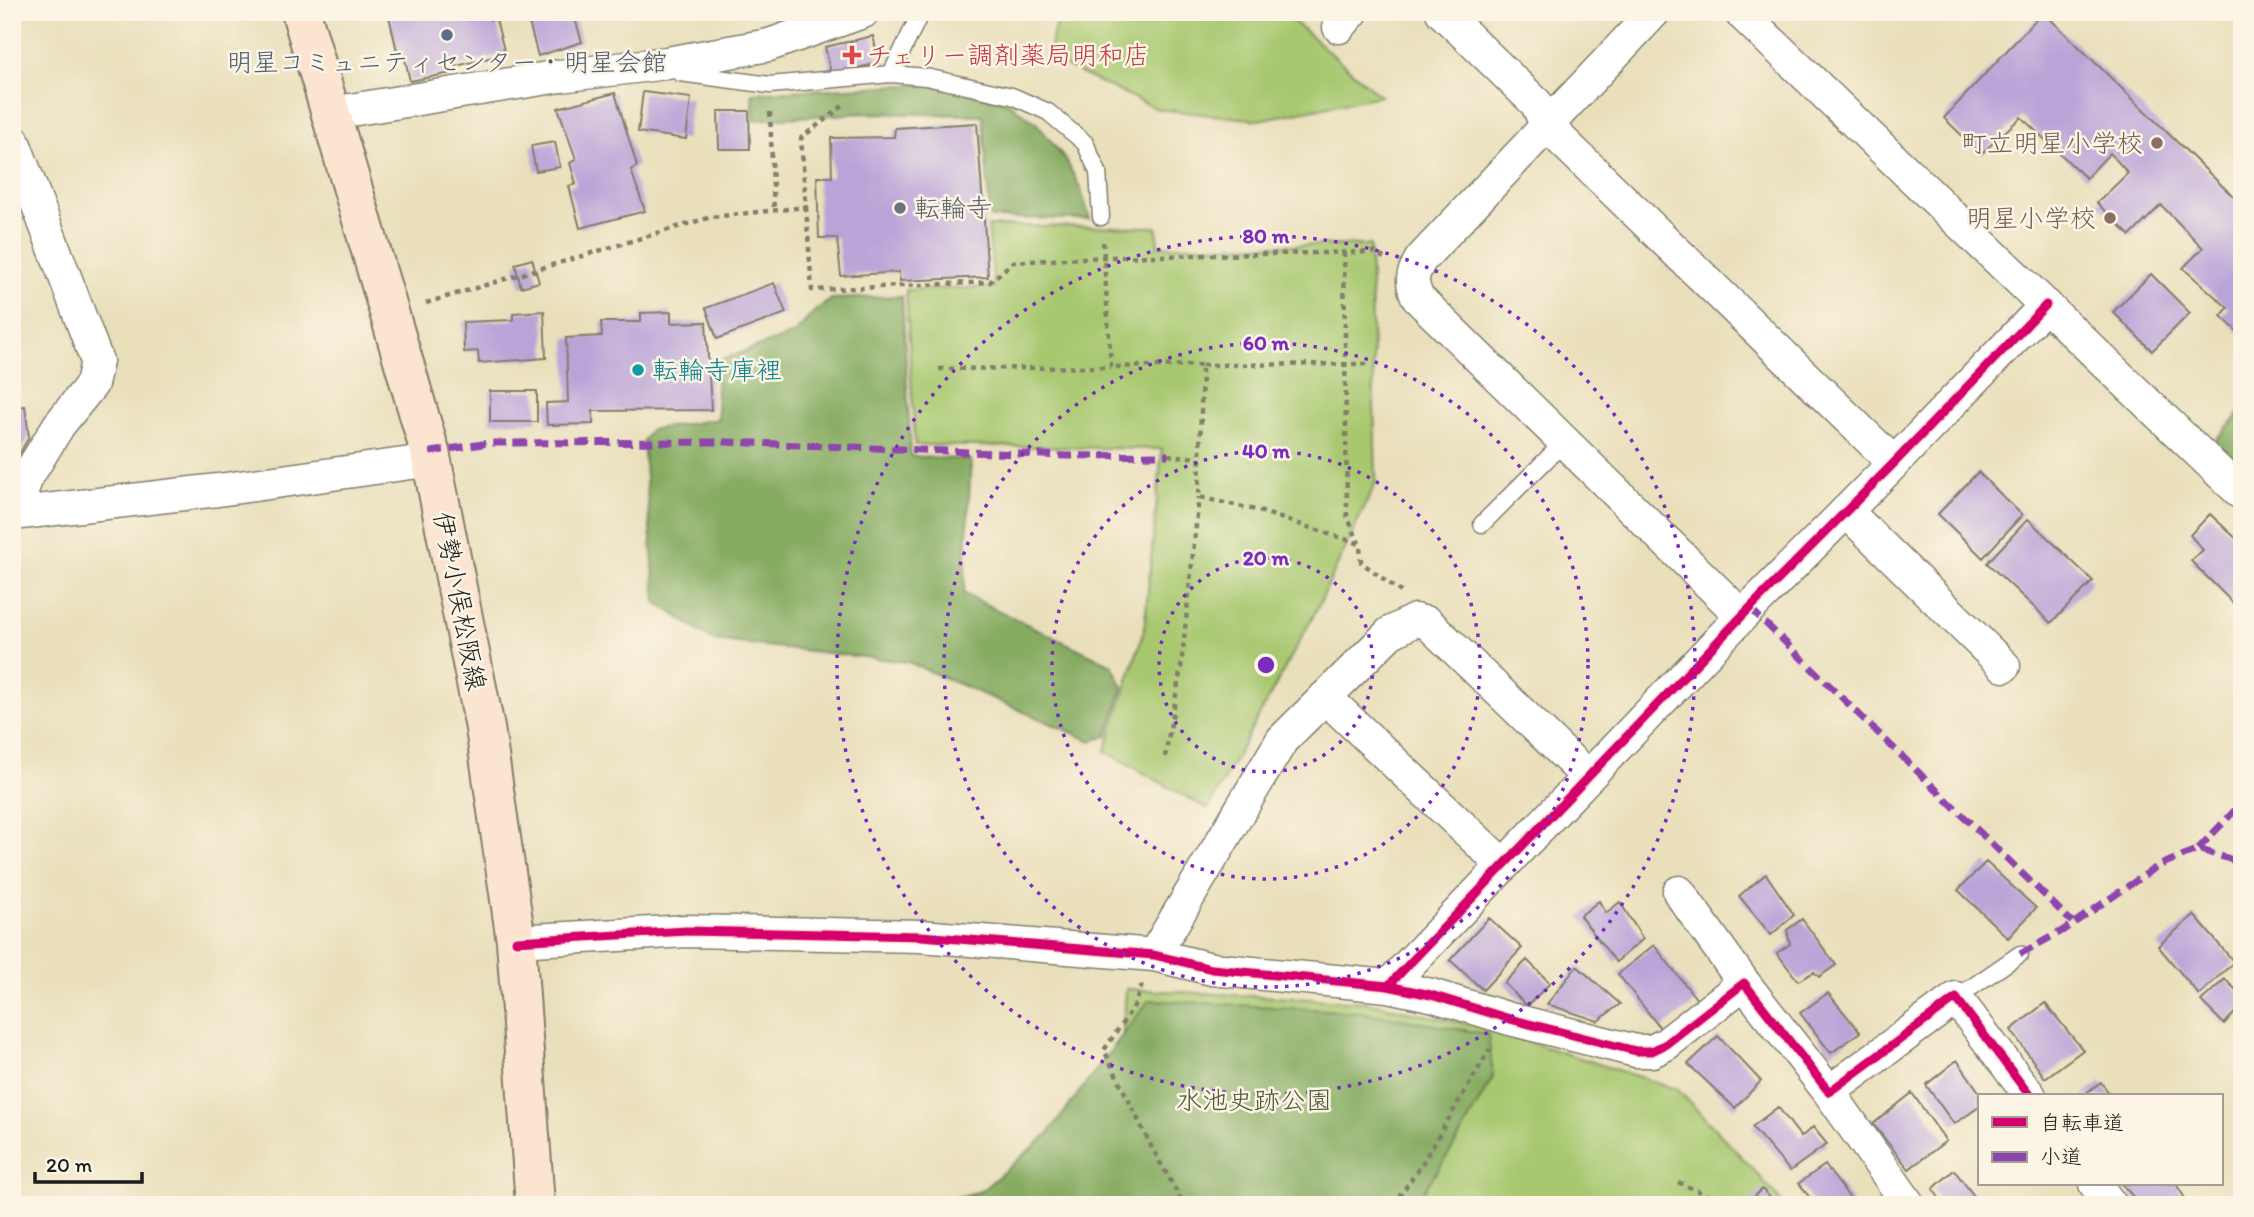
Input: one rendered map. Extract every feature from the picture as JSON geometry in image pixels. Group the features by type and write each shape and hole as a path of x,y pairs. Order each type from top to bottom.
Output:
{"main road":[{"name":"伊勢小俣松阪線","path":"302,12 432,460 485,728 516,942 535,1205"}],"street":[{"path":"332,113 559,76 667,63 769,45 863,12"},
{"path":"1442,12 1537,104 1546,125 1894,463"},
{"path":"1654,12 1421,259 1413,274 1412,286 1418,298 1742,616"},
{"path":"1740,12 2242,494"},
{"path":"13,140 97,360 92,384 59,425 27,477 13,514 218,491 432,460"},
{"path":"1388,986 1742,616 2046,305"},
{"path":"1846,511 2004,666"},
{"path":"1154,956 1282,740 1390,633 1415,620 1428,623 1588,777"},
{"path":"1325,697 1503,865"},
{"path":"1679,892 1744,983 1829,1092 1909,1205"},
{"path":"516,942 687,931 908,935 1154,956 1212,969 1388,986 1431,995 1510,1019 1636,1051 1652,1051 1666,1044 1744,983"},
{"path":"1829,1092 1956,998 2028,1094"},
{"path":"2097,1186 2111,1205"}],"lane":[{"path":"891,74 921,12"},
{"path":"667,63 680,73 769,85 891,74 926,77 1012,96 1048,112 1085,143 1098,172 1101,217"},
{"path":"1482,524 1564,441"},
{"path":"1956,998 2020,954"}],"path":[{"path":"769,85 774,212"},
{"path":"801,138 812,290 990,282 1013,262 1104,257 1374,252 1413,274"},
{"path":"391,313 529,274 711,217 806,207"},
{"path":"1101,217 1111,367"},
{"path":"1344,252 1347,516 1360,544 1361,562 1399,589 1415,620"},
{"path":"1165,757 1181,667 1199,497 1202,365"},
{"path":"939,369 1368,365"},
{"path":"1168,455 1198,458"},
{"path":"1199,497 1256,510 1360,544"},
{"path":"1154,956 1134,1006 1104,1050 1152,1148 1184,1205"},
{"path":"1393,1205 1510,1019"},
{"path":"1678,1182 1728,1205"}],"green space":[{"path":"1059,12 1283,12 1380,96 1259,120 1157,109 1047,58"},
{"path":"925,84 1008,102 1037,124 1066,160 1081,190 1090,219 990,218 983,115 864,113 754,120 752,93"},
{"path":"988,226 1157,227 1158,246 1370,245 1376,482 1316,611 1208,809 1105,751 1144,631 1162,449 915,445 906,290 994,287"},
{"path":"902,296 911,456 971,460 964,594 1112,665 1123,687 1107,736 1091,741 908,662 712,640 656,602 643,441 650,430 718,419 715,362 794,334 815,311 832,299"},
{"path":"2242,411 2242,478 2210,446"},
{"name":"水池史跡公園","path":"1126,989 1365,1002 1486,1028 1677,1089 1784,1205 1193,1205 1122,1045"},
{"path":"1149,1000 1360,1012 1488,1034 1493,1077 1454,1146 1414,1205 926,1205 981,1191 1047,1135"}],"building":[{"name":"明星コミュニティセンター・明星会館","path":"388,12 488,12 490,20 496,20 505,54 452,67 452,73 410,81 403,50 397,51"},
{"path":"512,12 573,12 582,42 538,56 528,19 513,23"},
{"path":"2043,12 2242,205 2242,336 2221,316 2228,308 2183,268 2203,248 2161,205 2130,236 2097,203 2128,173 2110,153 2086,178 2021,117 1981,154 1944,118"},
{"name":"チェリー調剤薬局明和店","path":"873,36 879,63 831,74 825,47"},
{"path":"643,92 691,98 686,139 638,132"},
{"path":"615,93 637,166 631,170 645,211 580,228 569,186 576,184 570,163 576,159 558,108"},
{"path":"718,111 749,111 750,149 719,149"},
{"name":"転輪寺","path":"977,123 988,277 900,281 899,272 841,276 837,238 819,238 817,177 832,177 831,138 894,137 895,128"},
{"path":"555,142 560,167 536,171 531,146"},
{"path":"532,259 539,282 521,287 515,264"},
{"path":"2151,274 2190,313 2152,351 2113,312"},
{"path":"774,283 786,313 717,339 706,308"},
{"path":"544,311 546,358 479,363 478,351 464,352 463,322 513,320 513,313"},
{"name":"転輪寺庫裡","path":"671,312 671,323 706,322 711,410 593,411 593,424 547,425 546,403 568,402 566,338 602,336 601,322 641,322 641,313"},
{"path":"490,391 537,391 537,422 490,422"},
{"path":"25,406 29,437 12,467 12,407"},
{"path":"1978,472 2022,515 1983,558 1938,514"},
{"path":"2210,514 2242,544 2242,612 2191,561 2203,550 2190,535"},
{"path":"2028,519 2093,581 2051,623 1987,563"},
{"path":"1986,862 2036,908 2008,938 1958,890"},
{"path":"1766,874 1794,915 1771,935 1739,896"},
{"path":"1599,901 1606,913 1620,902 1643,939 1616,962 1580,916"},
{"path":"2194,915 2234,962 2199,995 2158,946"},
{"path":"1489,918 1522,948 1483,990 1450,960"},
{"path":"1802,919 1836,965 1819,977 1814,972 1798,981 1777,953 1790,944 1787,930"},
{"path":"1654,945 1698,1001 1661,1029 1618,974"},
{"path":"1527,960 1550,983 1527,1006 1504,983"},
{"path":"1577,966 1620,1004 1598,1021 1547,1004"},
{"path":"2225,979 2242,996 2242,1005 2224,1024 2201,1001"},
{"path":"1828,993 1860,1032 1831,1053 1800,1013"},
{"path":"2045,1003 2083,1050 2045,1078 2011,1030"},
{"path":"1718,1036 1761,1081 1735,1108 1688,1064"},
{"path":"1957,1060 1981,1094 1978,1094 1978,1108 1954,1124 1926,1085"},
{"path":"2101,1082 2110,1094 2085,1094"},
{"path":"1912,1093 1946,1141 1909,1169 1873,1124"},
{"path":"1778,1107 1801,1137 1813,1127 1827,1144 1790,1171 1752,1127"},
{"path":"1825,1165 1855,1205 1815,1205 1799,1183"},
{"path":"1954,1170 1981,1205 1944,1205 1933,1189"},
{"path":"2124,1186 2177,1186 2188,1203 2140,1205"},
{"path":"1762,1189 1777,1205 1746,1205"}],"marked path":[{"path":"430,452 489,443 728,442 1067,456 1168,455"},
{"path":"1750,608 2072,922"},
{"path":"2198,849 2242,803"},
{"path":"2020,954 2062,931 2158,866 2198,849 2242,863"}],"cycle path":[{"path":"1388,986 1742,616 2046,305"},
{"path":"516,941 687,931 921,936 1154,955 1212,969 1388,986 1431,995 1510,1019 1636,1051 1652,1051 1666,1044 1744,983 1829,1092 1956,998 2028,1094"}],"place":[{"name":"明星コミュニティセンター・明星会館","path":"447,35"},
{"name":"チェリー調剤薬局明和店","path":"852,55"},
{"name":"町立明星小学校","path":"2157,143"},
{"name":"転輪寺","path":"900,208"},
{"name":"明星小学校","path":"2110,218"},
{"name":"転輪寺庫裡","path":"638,370"}]}
